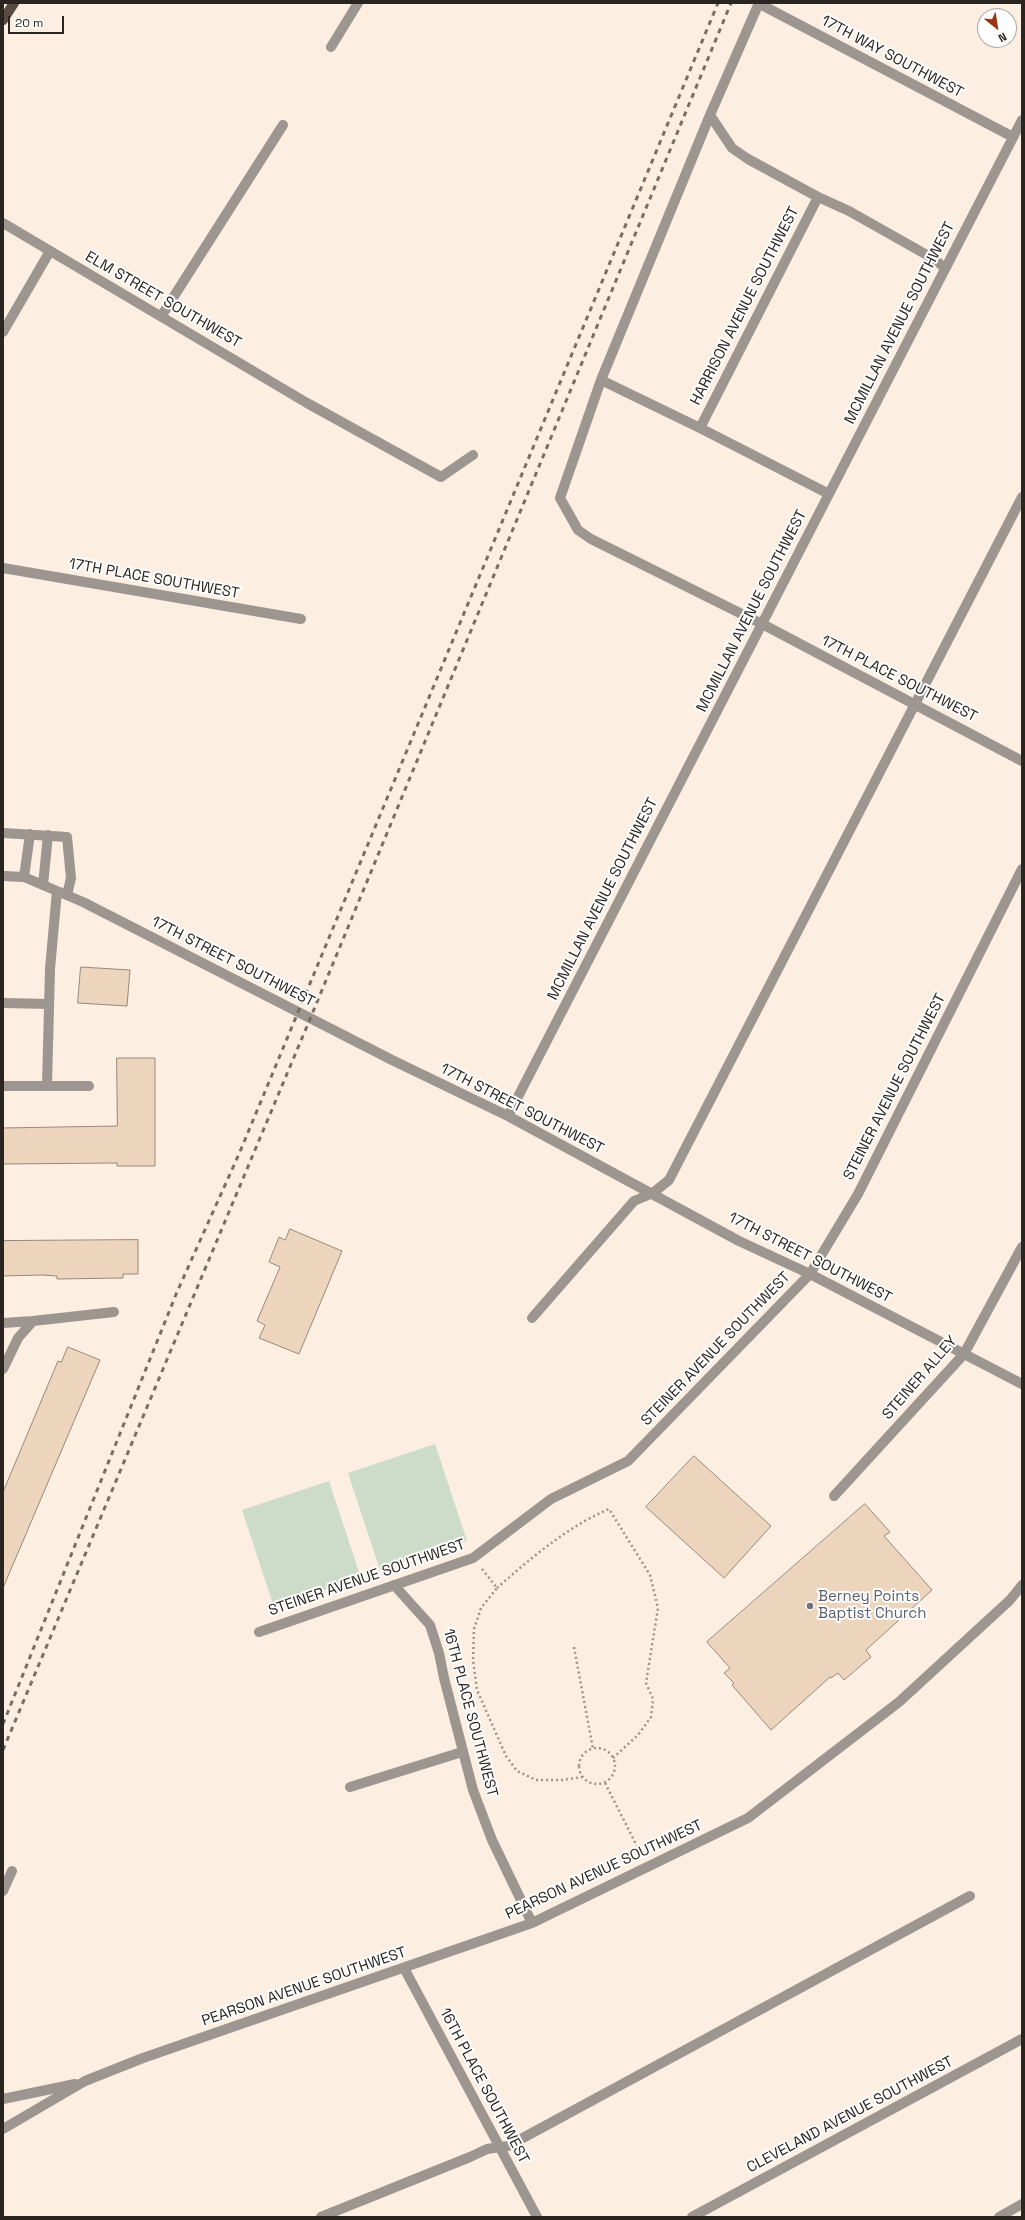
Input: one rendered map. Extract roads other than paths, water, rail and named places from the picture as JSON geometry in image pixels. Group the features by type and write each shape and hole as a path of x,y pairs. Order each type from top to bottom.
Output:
{"main road":[{"path":"3,20 14,3"}],"street":[{"path":"331,47 358,3"},
{"name":"17TH PLACE SOUTHWEST","path":"759,3 710,115 601,380 560,498 578,530 1022,761"},
{"name":"17TH WAY SOUTHWEST","path":"759,3 1013,137"},
{"path":"710,115 732,148 818,198 849,211 934,258 945,268"},
{"name":"MCMILLAN AVENUE SOUTHWEST","path":"508,1116 1022,120"},
{"path":"162,315 283,125"},
{"name":"HARRISON AVENUE SOUTHWEST","path":"700,428 818,198"},
{"name":"ELM STREET SOUTHWEST","path":"3,223 162,315 307,403 441,477 473,455"},
{"path":"3,332 50,251"},
{"path":"601,380 700,428 829,494"},
{"path":"532,1318 634,1201 653,1193 669,1180 1022,497"},
{"name":"17TH PLACE SOUTHWEST","path":"3,568 301,619"},
{"path":"3,833 67,837 71,878 62,893 50,969 47,1085"},
{"path":"24,877 30,834"},
{"path":"43,885 48,835"},
{"name":"STEINER AVENUE SOUTHWEST","path":"259,1632 474,1558 550,1499 628,1461 810,1274 858,1194 1022,869"},
{"name":"17TH STREET SOUTHWEST","path":"3,876 24,877 62,893 385,1057 508,1116 740,1241 810,1274 1022,1384"},
{"path":"3,1003 49,1004"},
{"path":"3,1086 89,1086"},
{"name":"STEINER ALLEY","path":"834,1496 964,1354 1022,1247"},
{"path":"3,1323 114,1312"},
{"path":"3,1369 18,1338 33,1321"},
{"name":"16TH PLACE SOUTHWEST","path":"394,1585 430,1625 440,1653 462,1752 473,1790 492,1840 532,1923"},
{"name":"PEARSON AVENUE SOUTHWEST","path":"3,2129 85,2082 143,2058 532,1923 748,1818 899,1702 1010,1600 1022,1585"},
{"path":"350,1787 462,1752"},
{"path":"3,1891 12,1871"},
{"path":"321,2217 487,2149 500,2147 515,2142 970,1896"},
{"name":"16TH PLACE SOUTHWEST","path":"404,1968 537,2217"},
{"name":"CLEVELAND AVENUE SOUTHWEST","path":"692,2217 1022,2040"},
{"path":"3,2099 85,2082"},
{"path":"998,2217 1022,2204"}],"railway":[{"path":"3,1724 177,1292 239,1154 718,3"},
{"path":"3,1750 310,1019 731,3"}],"place":[{"name":"Berney Points Baptist Church","path":"810,1606"}]}
